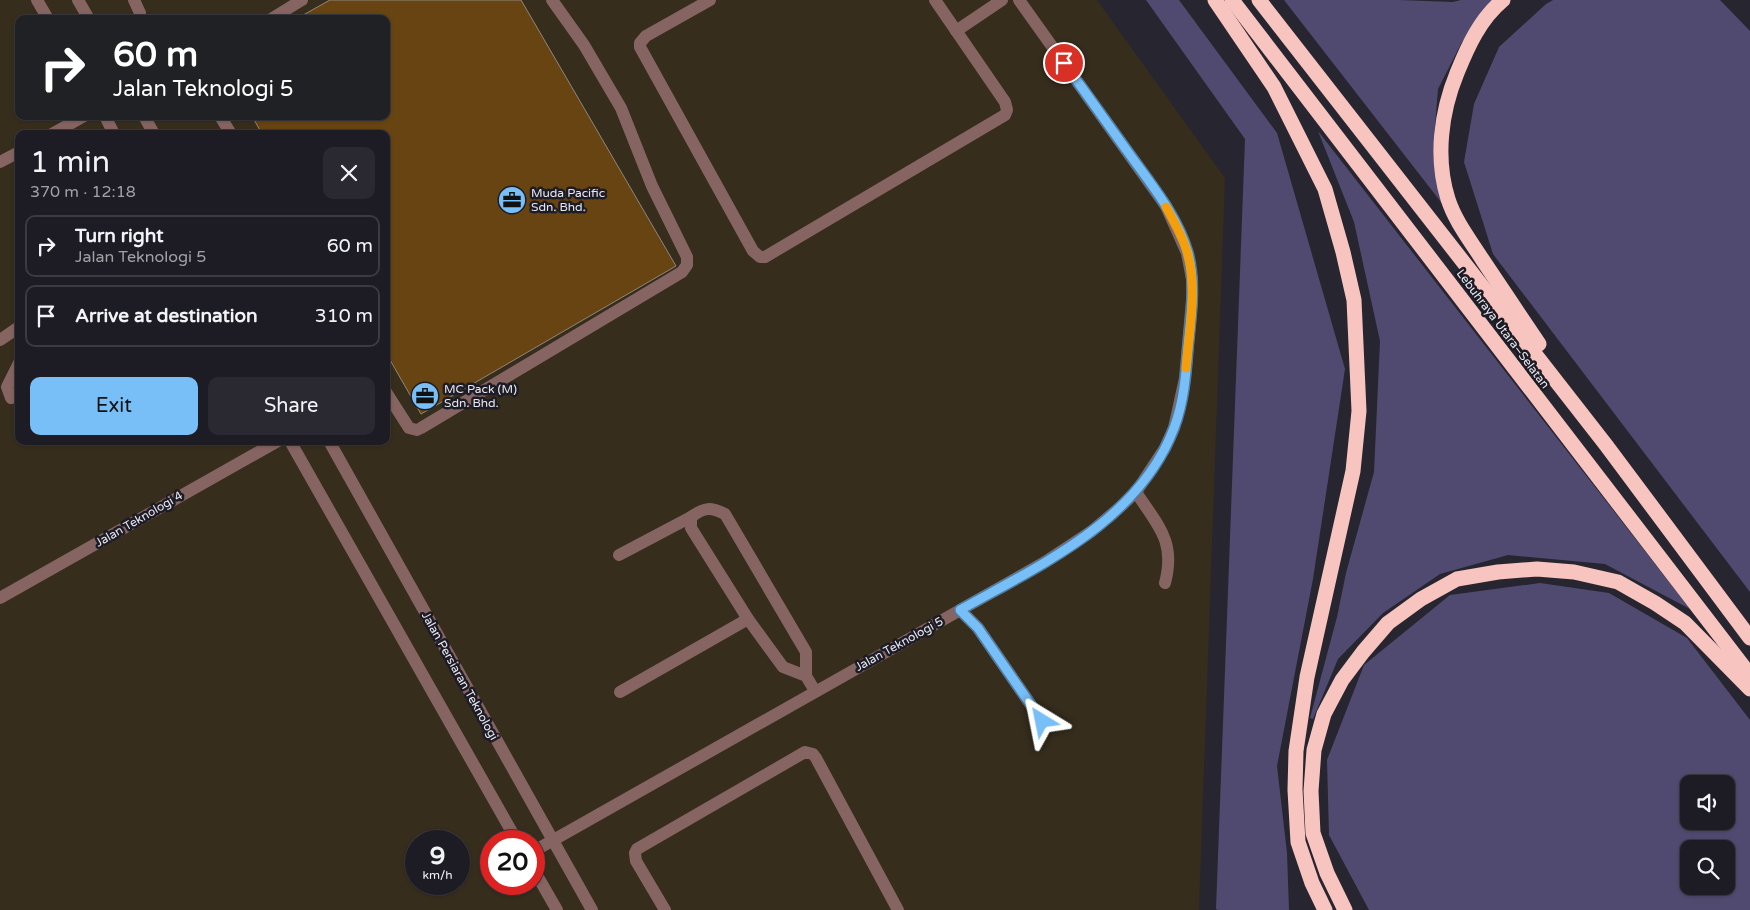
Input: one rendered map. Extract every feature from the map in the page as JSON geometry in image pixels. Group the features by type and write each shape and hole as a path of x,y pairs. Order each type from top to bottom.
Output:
{"highway":[{"path":"1215,0 1274,87 1325,189 1354,300 1359,411 1353,471 1307,677 1296,750 1295,790 1298,842 1312,883 1324,910"},
{"name":"Lebuhraya Utara–Selatan","path":"1232,0 1750,675"},
{"name":"Lebuhraya Utara–Selatan","path":"1259,0 1606,445 1750,638"},
{"path":"1503,0 1481,26 1465,50 1448,93 1442,121 1442,171 1448,200 1460,226 1606,445"},
{"path":"1345,910 1327,873 1313,833 1311,791 1314,750 1324,714 1342,680 1388,623 1428,595 1457,580 1498,572 1528,570 1574,572 1618,582 1685,623 1750,689"}],"street":[{"path":"37,0 46,15"},
{"path":"78,0 87,15"},
{"path":"134,0 140,15"},
{"path":"278,15 302,0"},
{"path":"390,398 409,428 417,430 682,272 687,265 687,257 652,186 621,108 584,45 552,0"},
{"path":"710,0 646,36 642,39 640,47 753,251 760,257 769,256 1005,114 1005,102 936,0"},
{"path":"956,31 1002,0"},
{"name":"Jalan Teknologi 5","path":"545,845 1045,562 1092,531 1136,492 1165,448 1174,428 1185,378 1192,300 1192,279 1188,253 1166,206 1019,0"},
{"path":"59,130 77,120"},
{"path":"0,162 15,154"},
{"path":"0,340 15,330"},
{"path":"11,398 7,387 15,370"},
{"name":"Jalan Teknologi 4","path":"0,598 271,445"},
{"path":"292,445 511,830"},
{"name":"Jalan Persiaran Teknologi","path":"331,445 592,910"},
{"path":"1136,492 1162,531 1168,545 1169,568 1165,583"},
{"path":"619,555 691,517 700,510 712,508 725,514 806,652 806,676 815,692"},
{"path":"691,517 690,528 748,619 783,667 806,676"},
{"path":"960,610 978,628 1042,721"},
{"path":"620,692 748,619"},
{"path":"665,910 636,861 635,853 637,849 805,752 809,752 816,758 898,910"},
{"path":"545,889 557,910"}],"shaded area":[{"path":"0,0 1097,0 1225,178 1199,910 0,910"},
{"path":"1146,0 1179,0 1277,133 1345,369 1313,579 1277,766 1287,853 1289,910 1216,909 1245,139"},
{"path":"1284,0 1453,2 1461,0 1503,0 1462,42 1438,89 1434,138 1444,206"},
{"path":"1553,0 1720,0 1750,31 1750,592 1493,254 1464,162 1474,104 1499,47 1546,4"},
{"path":"1318,131 1690,609 1605,564 1508,555 1440,574 1383,613 1338,659 1313,719 1310,718 1337,617 1346,573 1374,472 1380,341 1354,222"},
{"path":"1540,583 1609,593 1687,638 1750,720 1750,910 1369,910 1329,835 1327,760 1364,665 1450,595"}],"building":[{"name":"Muda Pacific Sdn. Bhd.","path":"330,0 521,0 676,266 421,414 390,360 390,130 260,130 254,120 390,120 390,15 303,15"}],"slow traffic":[{"path":"1166,207 1188,253 1192,279 1186,368"}],"place":[{"name":"Muda Pacific Sdn. Bhd.","path":"512,200"},
{"name":"MC Pack (M) Sdn. Bhd.","path":"425,396"}],"route":[{"path":"1042,721 978,628 960,610 1045,562 1092,531 1136,492 1165,448 1174,428 1185,378 1192,300 1192,279 1188,253 1166,206 1064,63"}]}
